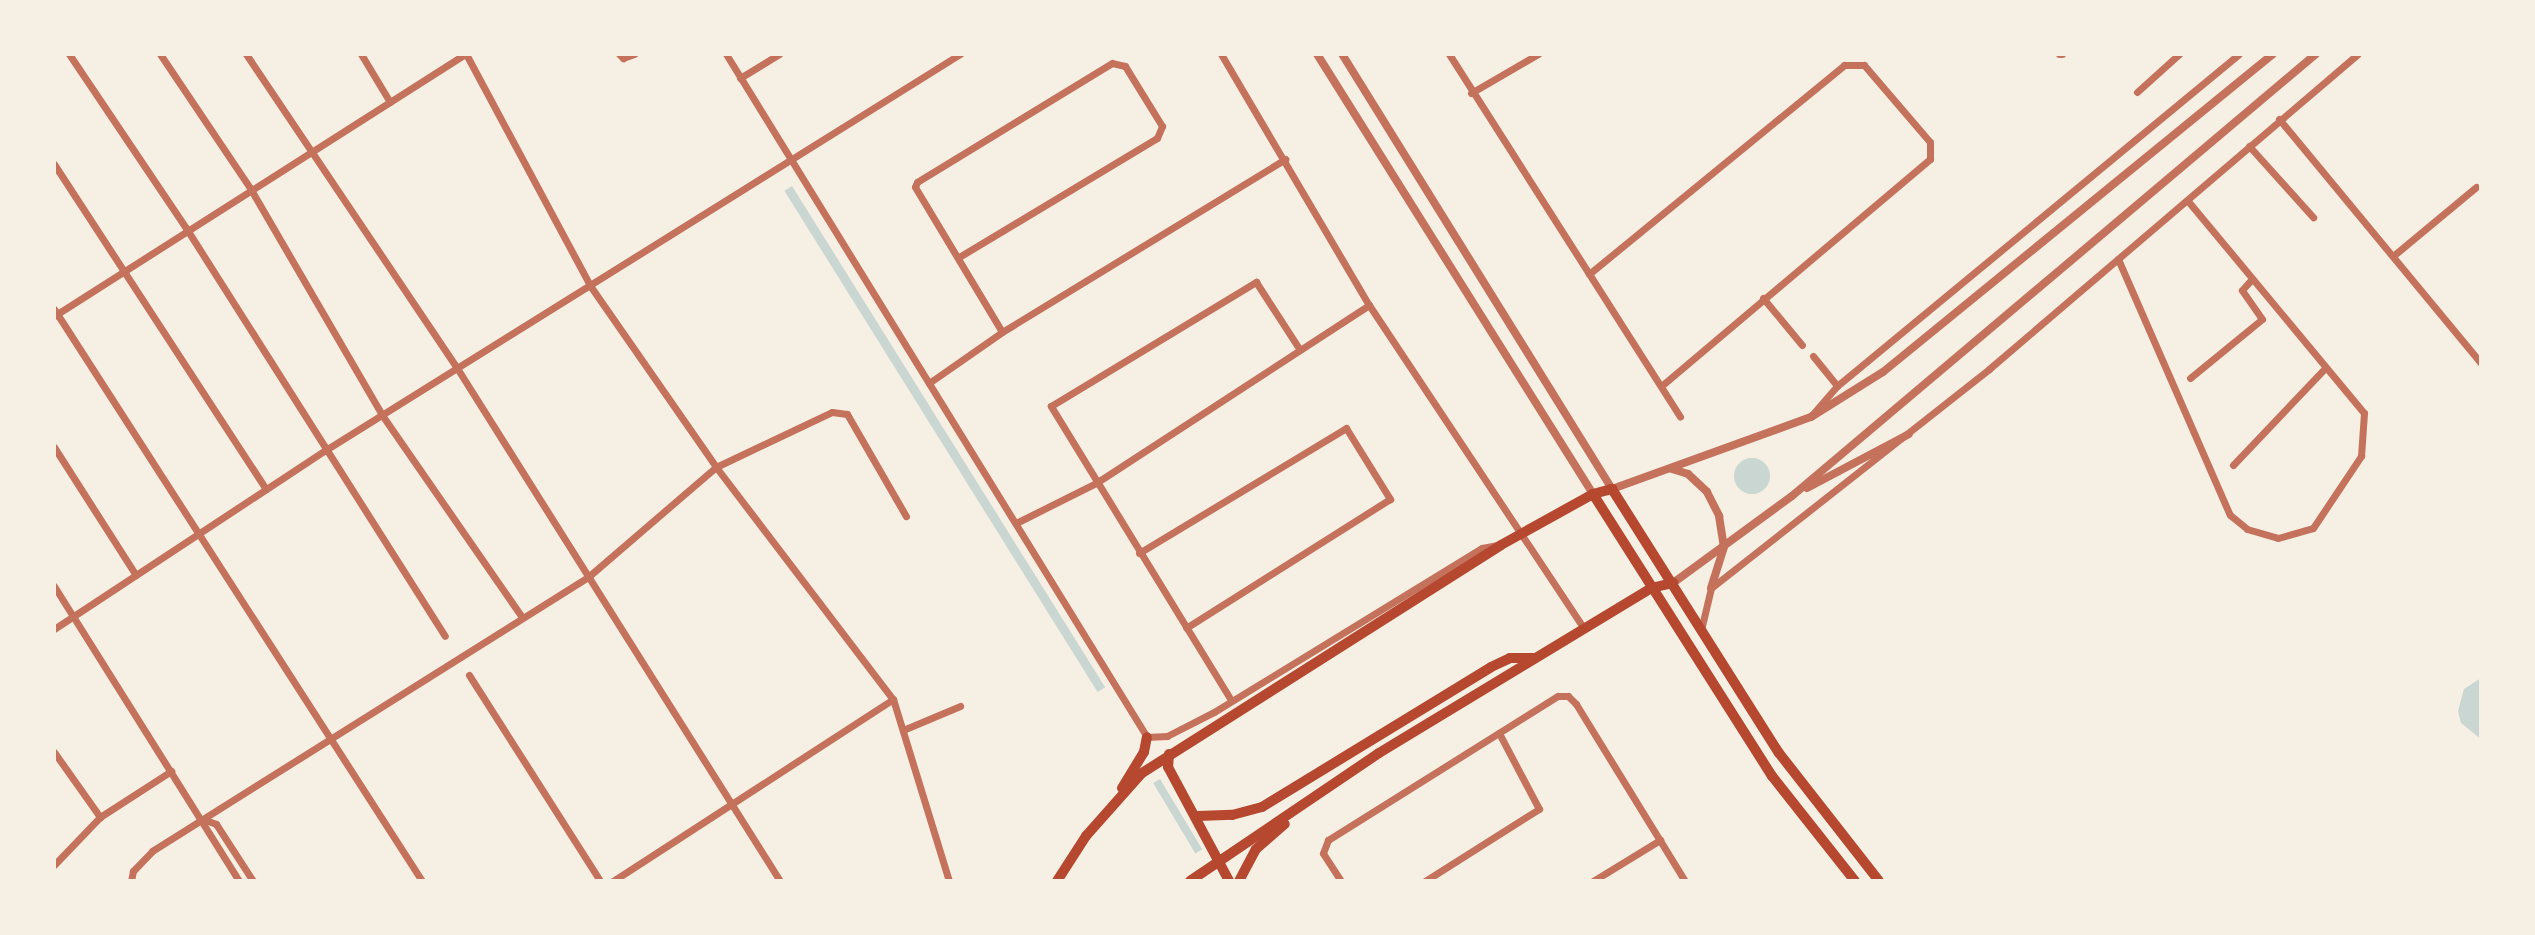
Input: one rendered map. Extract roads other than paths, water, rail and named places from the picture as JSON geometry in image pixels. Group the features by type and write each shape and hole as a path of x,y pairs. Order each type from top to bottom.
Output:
{"main road":[{"path":"1110,805 1169,754 1501,545 1593,494 1612,489 1779,753 1879,881"},
{"path":"1593,494 1772,776 1855,881"},
{"path":"1190,881 1379,753 1651,588 1673,583"},
{"path":"1198,816 1232,815 1262,807 1491,667 1510,658 1535,658"},
{"path":"1057,881 1144,752 1147,737"},
{"path":"1241,881 1246,868 1269,835 1379,753"},
{"path":"1169,754 1168,767 1198,816 1229,881"}],"street":[{"path":"69,54 186,228 324,451 445,636"},
{"path":"160,54 250,188 382,415 521,616"},
{"path":"246,54 457,368 780,881"},
{"path":"361,54 390,102"},
{"path":"422,881 329,740 201,532 55,313 466,54 591,287 716,467 893,699 949,881"},
{"path":"619,54 623,58 634,54"},
{"path":"726,54 789,161 1018,522 1147,737 1167,736 1482,548 1501,545"},
{"path":"740,78 779,54"},
{"path":"54,629 324,451 960,54"},
{"path":"1221,54 1369,305 1584,629"},
{"path":"1317,54 1593,494"},
{"path":"1342,54 1612,489 1811,417 1883,372 1941,329 2273,54"},
{"path":"1449,54 1680,417"},
{"path":"1471,93 1538,54"},
{"path":"2137,92 2179,54"},
{"path":"1673,583 1792,496 2316,54"},
{"path":"1711,588 1909,434 2358,54"},
{"path":"1811,417 1837,386 2233,56"},
{"path":"959,257 1157,138 1162,126 1125,66 1112,63 920,179 915,187 1002,332"},
{"path":"1589,274 1844,65 1864,65 1930,142 1930,159 1661,386"},
{"path":"2279,119 2481,363"},
{"path":"2249,146 2313,217"},
{"path":"929,383 1002,332 1285,159"},
{"path":"54,164 266,489"},
{"path":"2393,256 2476,187"},
{"path":"2118,259 2230,515 2247,529 2289,537 2313,528 2361,456 2364,413 2188,201"},
{"path":"2190,378 2262,319 2242,290 2252,279"},
{"path":"1231,700 1051,406 1256,282 1298,347"},
{"path":"1763,298 1802,345"},
{"path":"1018,522 1096,483 1298,347 1369,305"},
{"path":"1813,356 1837,386"},
{"path":"2233,465 2325,368"},
{"path":"131,881 133,871 152,851 521,616 588,577 716,467 839,411 847,414 906,516"},
{"path":"1139,553 1346,428 1390,499 1186,628"},
{"path":"1792,496 1909,434"},
{"path":"54,447 136,575"},
{"path":"1671,469 1688,474 1707,492 1719,516 1724,547 1701,630"},
{"path":"54,586 203,819 239,881"},
{"path":"469,675 600,881"},
{"path":"1341,881 1323,853 1328,840 1558,696 1568,696 1576,704 1685,881"},
{"path":"613,881 893,699"},
{"path":"903,730 960,706"},
{"path":"1425,881 1539,809 1499,733"},
{"path":"54,752 100,817"},
{"path":"54,865 100,817 171,771"},
{"path":"203,819 216,824 253,881"},
{"path":"1593,881 1660,840"}]}
